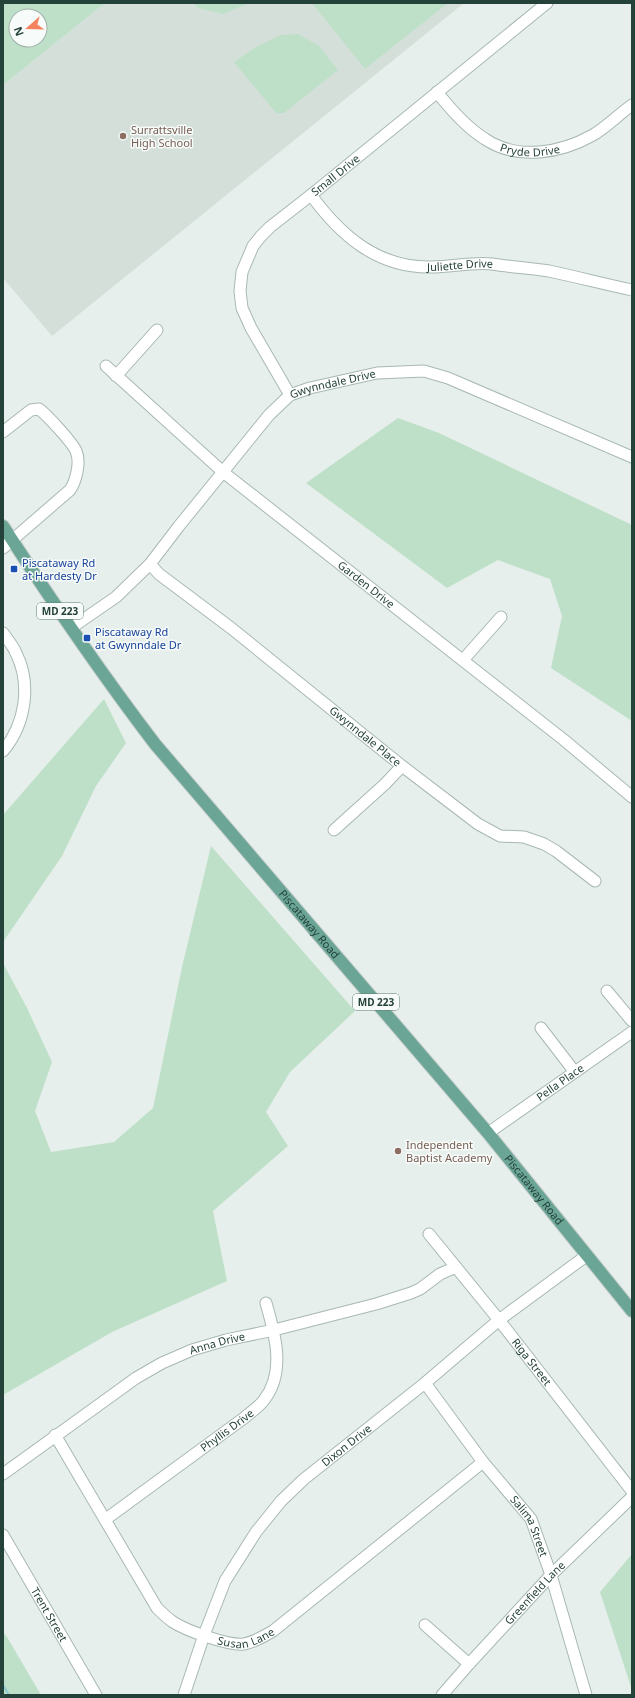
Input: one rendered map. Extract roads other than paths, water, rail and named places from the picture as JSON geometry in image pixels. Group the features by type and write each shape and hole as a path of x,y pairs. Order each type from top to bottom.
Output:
{"main road":[{"name":"Piscataway Road","path":"3,526 8,544 155,744 488,1133 632,1311"}],"street":[{"name":"Small Drive","path":"290,395 246,318 241,300 241,280 248,255 261,236 547,3"},
{"name":"Pryde Drive","path":"437,92 456,115 486,140 503,148 522,152 545,152 568,146 595,134 632,105"},
{"name":"Juliette Drive","path":"311,195 334,225 373,254 394,262 429,267 489,264 548,271 632,290"},
{"path":"116,376 157,330"},
{"name":"Garden Drive","path":"106,366 223,472 564,740 632,797"},
{"name":"Gwynndale Drive","path":"71,628 116,597 150,564 162,547 269,415 290,395 310,388 377,373 424,371 448,378 632,457"},
{"path":"3,432 31,410 39,409 46,414 76,451 78,458 74,483 70,490 8,544"},
{"name":"Gwynndale Place","path":"150,564 160,574 231,628 453,806 491,832 500,836 524,837 544,844 556,851 595,881"},
{"path":"463,660 501,617"},
{"path":"3,633 17,654 24,677 26,692 20,722 14,736 3,751"},
{"path":"334,830 385,784 402,766"},
{"path":"607,991 632,1021"},
{"path":"541,1028 574,1071"},
{"name":"Pella Place","path":"488,1133 574,1071 632,1032"},
{"name":"Riga Street","path":"429,1234 499,1320 632,1492"},
{"name":"Dixon Drive","path":"184,1695 204,1635 223,1586 256,1532 281,1501 304,1479 425,1383 499,1320 586,1256"},
{"name":"Anna Drive","path":"3,1474 118,1390 162,1363 192,1350 212,1344 255,1333 274,1330 411,1293 420,1289 440,1274 456,1267"},
{"name":"Phyllis Drive","path":"106,1519 244,1418 264,1400 274,1384 277,1370 274,1330 266,1303"},
{"name":"Salima Street","path":"425,1383 483,1462 531,1519 551,1575 586,1695"},
{"name":"Susan Lane","path":"55,1435 106,1519 157,1608 174,1623 227,1643 244,1644 260,1639 273,1631 483,1462"},
{"name":"Greenfield Lane","path":"442,1695 551,1575 632,1497"},
{"name":"Trent Street","path":"3,1535 96,1695"},
{"path":"425,1625 469,1664"}],"waterway":[{"path":"3,1685 9,1695"}],"place":[{"name":"Surrattsville High School","path":"123,136"},
{"name":"Piscataway Rd at Hardesty Dr","path":"14,569"},
{"name":"Piscataway Rd at Gwynndale Dr","path":"87,638"},
{"name":"Independent Baptist Academy","path":"398,1151"}]}
